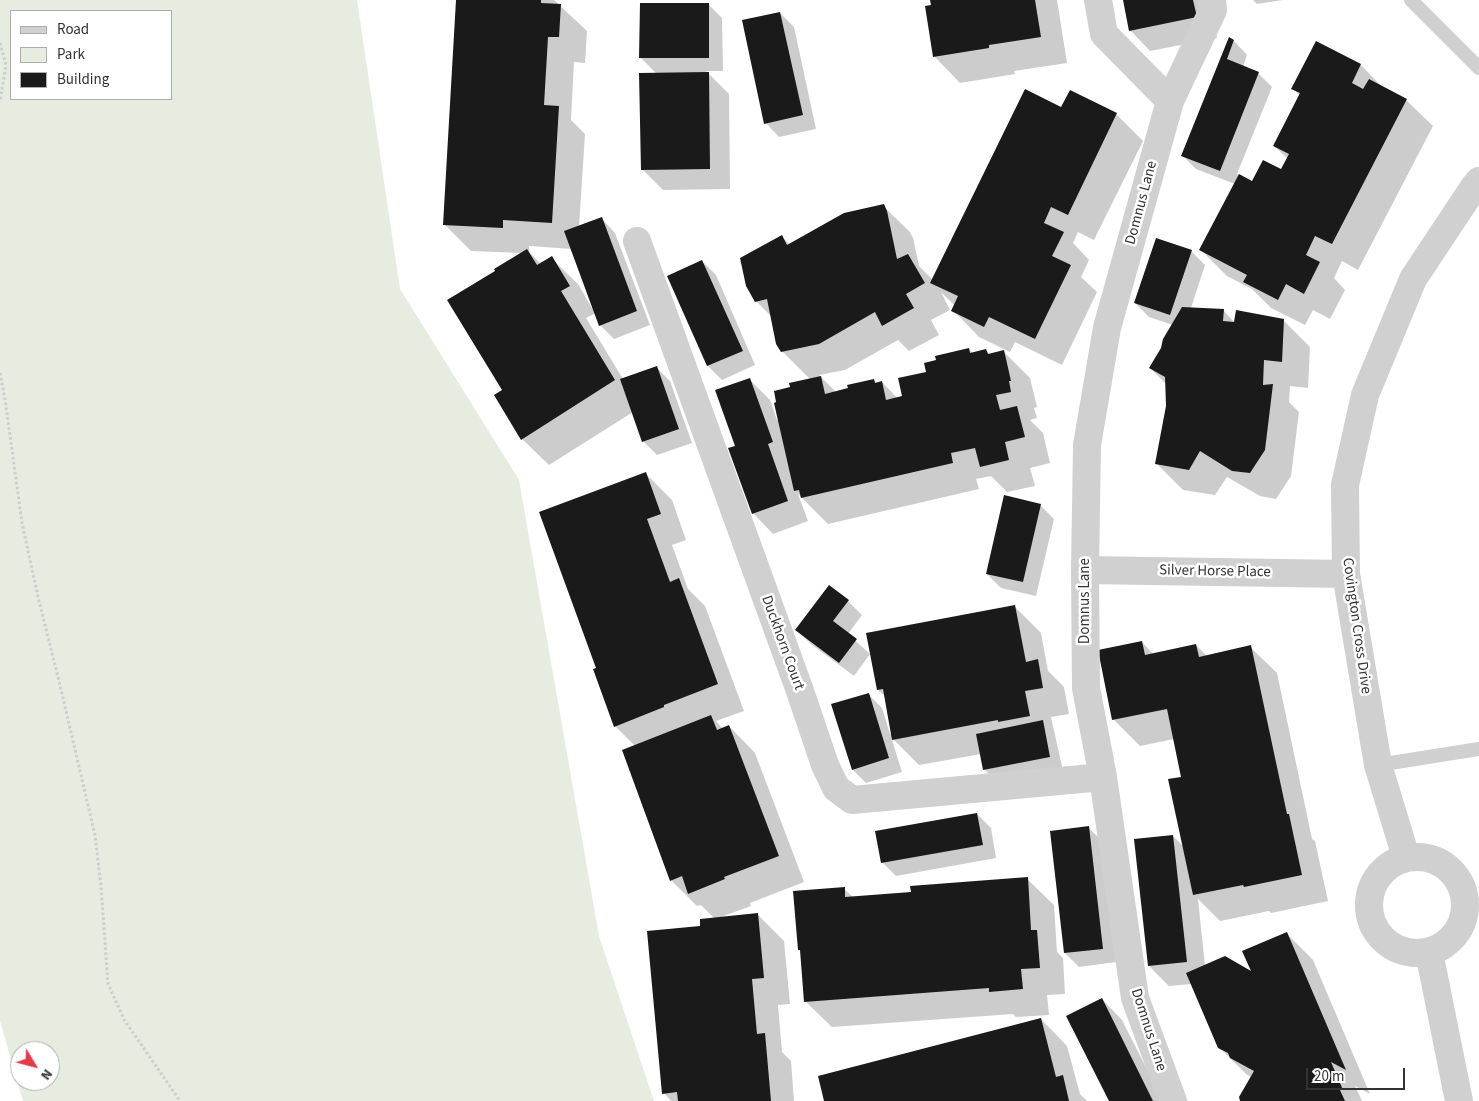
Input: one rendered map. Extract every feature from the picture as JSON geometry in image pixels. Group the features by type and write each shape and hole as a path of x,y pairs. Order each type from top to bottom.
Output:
{"street":[{"path":"1098,0 1104,34 1170,101"},
{"name":"Domnus Lane","path":"1173,1101 1135,998 1103,777 1086,688 1087,445 1107,328 1170,101 1213,10 1212,0"},
{"name":"Covington Cross Drive","path":"1406,857 1378,765 1346,574 1345,485 1365,396 1413,279 1479,181"},
{"name":"Duckhorn Court","path":"637,241 800,691 824,765 836,788 852,800 1103,777"},
{"name":"Silver Horse Place","path":"1085,570 1346,574"},
{"path":"1423,856 1439,861 1453,871 1462,886 1466,902 1464,918 1456,933 1444,946 1429,952 1414,954 1399,950 1386,942 1376,931 1370,917 1368,901 1372,886 1380,873 1392,863 1406,857 1423,856"},
{"path":"1429,952 1459,1101"}],"lane":[{"path":"1411,0 1479,68"},
{"path":"1378,765 1479,749"}],"path":[{"path":"0,43 6,65 0,102"},
{"path":"0,373 22,523 95,835 101,886 108,984 125,1022 180,1101"}],"green space":[{"path":"0,0 357,0 400,289 519,480 599,936 654,1101 23,1101 20,1091 60,1091 60,1041 10,1041 10,1056 0,1021"}],"building":[{"path":"456,0 541,0 541,3 561,4 559,37 548,37 544,105 559,106 552,223 503,220 503,228 443,225"},
{"path":"930,0 1035,0 1041,37 989,45 989,48 933,57 925,6 931,5"},
{"path":"1123,0 1193,0 1197,17 1129,31"},
{"path":"640,3 709,3 709,58 639,58"},
{"path":"780,12 803,115 764,124 742,20"},
{"path":"1229,37 1234,40 1227,59 1259,72 1220,171 1181,156"},
{"path":"1316,41 1361,64 1352,83 1363,89 1369,79 1407,99 1332,244 1315,236 1306,255 1320,262 1304,294 1286,284 1278,300 1243,282 1247,275 1199,250 1239,174 1252,181 1263,160 1281,169 1289,154 1273,146 1300,93 1291,89"},
{"path":"709,72 710,169 641,170 639,73"},
{"path":"1025,89 1061,107 1070,90 1117,113 1068,215 1051,207 1044,223 1064,232 1052,256 1071,265 1035,339 989,317 984,327 951,311 958,296 930,283"},
{"path":"884,204 897,259 908,254 925,283 906,294 914,308 882,326 875,312 819,344 781,352 776,344 767,299 755,302 746,286 740,258 782,235 787,245 844,213"},
{"path":"602,217 637,311 599,326 564,231"},
{"path":"1156,238 1192,250 1170,315 1134,303"},
{"path":"527,249 537,265 552,256 570,286 561,291 615,380 521,440 494,395 502,390 447,300"},
{"path":"702,260 743,351 707,366 667,276"},
{"path":"1182,307 1224,309 1223,321 1234,322 1236,310 1284,319 1282,362 1264,360 1263,385 1273,384 1265,450 1250,473 1232,471 1200,451 1189,470 1155,464 1166,406 1165,377 1149,368"},
{"path":"969,348 970,353 986,349 988,354 1004,350 1011,381 1009,381 1011,392 996,395 1000,410 1017,406 1025,437 1005,442 1009,460 980,467 975,448 951,453 953,463 801,498 799,490 794,491 774,403 776,402 774,391 790,387 789,383 821,376 825,394 848,388 847,385 874,379 875,383 882,381 886,400 902,396 898,378 926,372 924,363 936,360 935,356"},
{"path":"657,366 679,429 642,442 620,379"},
{"path":"750,378 773,442 768,444 788,501 752,514 728,448 735,446 715,390"},
{"path":"646,472 661,514 647,519 670,582 679,578 718,684 614,727 593,669 596,668 539,512"},
{"path":"1004,495 1041,504 1023,582 986,574"},
{"path":"829,585 849,600 833,621 857,639 839,663 795,630"},
{"path":"1015,605 1026,662 1038,659 1043,688 1025,691 1030,716 998,722 998,720 892,740 883,689 877,690 866,633"},
{"path":"1142,641 1145,655 1196,644 1199,657 1251,645 1302,875 1193,895 1168,779 1181,777 1167,709 1112,720 1098,650"},
{"path":"869,693 889,758 852,770 831,704"},
{"path":"711,715 717,730 729,725 779,856 724,877 725,879 688,894 682,876 670,881 622,750"},
{"path":"1043,720 1050,757 983,770 976,734"},
{"path":"977,813 983,845 881,863 875,831"},
{"path":"1089,826 1103,949 1064,953 1050,831"},
{"path":"1173,835 1187,962 1148,966 1134,839"},
{"path":"1028,877 1031,930 1037,930 1040,968 1021,969 1023,989 989,992 989,988 804,1002 793,891 845,887 845,897 911,892 910,886"},
{"path":"758,913 764,978 752,979 757,1034 765,1033 771,1101 678,1101 677,1092 662,1094 647,931 700,926 700,919"},
{"path":"1287,932 1346,1070 1331,1062 1343,1090 1339,1088 1345,1101 1240,1101 1239,1097 1254,1071 1230,1058 1228,1053 1218,1048 1186,973 1225,956 1251,971 1242,951"},
{"path":"1102,998 1153,1101 1109,1101 1066,1016"},
{"path":"1041,1018 1056,1077 1063,1075 1069,1101 824,1101 818,1076"}]}
